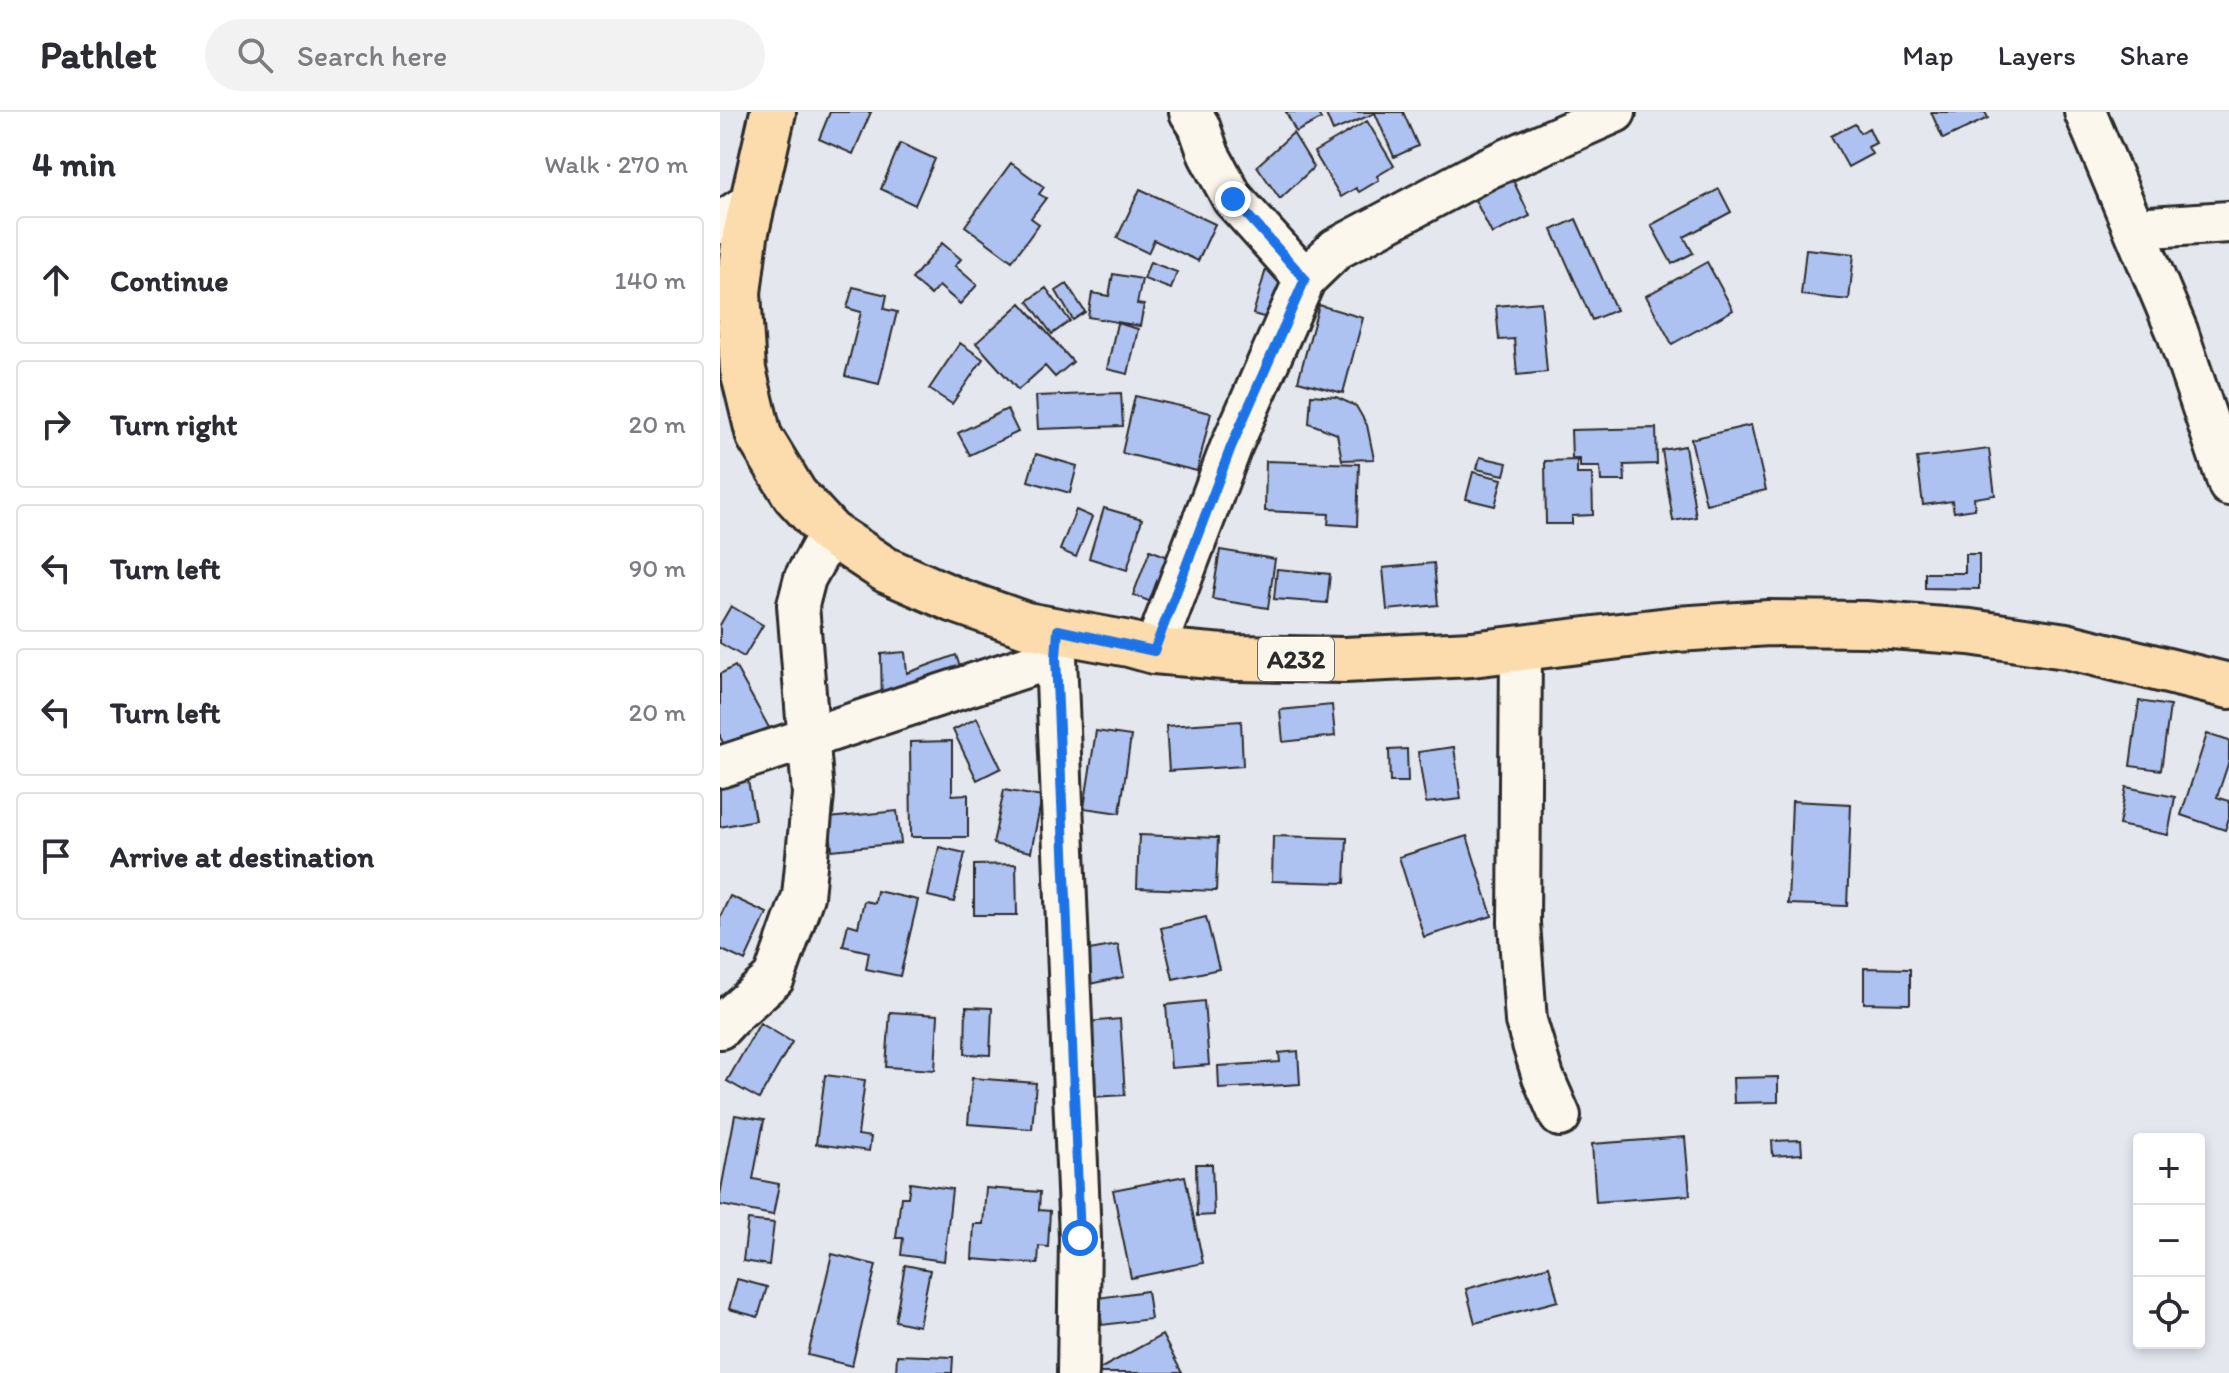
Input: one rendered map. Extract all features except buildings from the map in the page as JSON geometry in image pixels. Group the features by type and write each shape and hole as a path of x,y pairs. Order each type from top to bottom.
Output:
{"main road":[{"name":"A232","path":"773,112 738,211 745,236 738,293 743,370 759,436 795,495 830,533 886,570 955,600 1026,625 1057,644 1235,658 1344,660 1472,654 1677,629 1769,623 1865,624 1970,632 2066,646 2229,686"}],"street":[{"path":"1190,112 1233,199 1305,279"},
{"path":"1154,651 1231,447 1305,279 1336,249 1488,168 1615,112"},
{"path":"2085,112 2177,331 2229,485"},
{"path":"2134,228 2229,222"},
{"path":"720,1028 774,978 803,896 813,794 798,605 805,578 830,533"},
{"path":"720,767 808,738 1057,644 1080,1238 1078,1373"},
{"path":"1521,648 1519,923 1526,1021 1543,1077 1560,1116"}],"route":[{"path":"1080,1238 1056,657 1058,630 1154,651 1231,447 1305,279 1233,199"}]}
